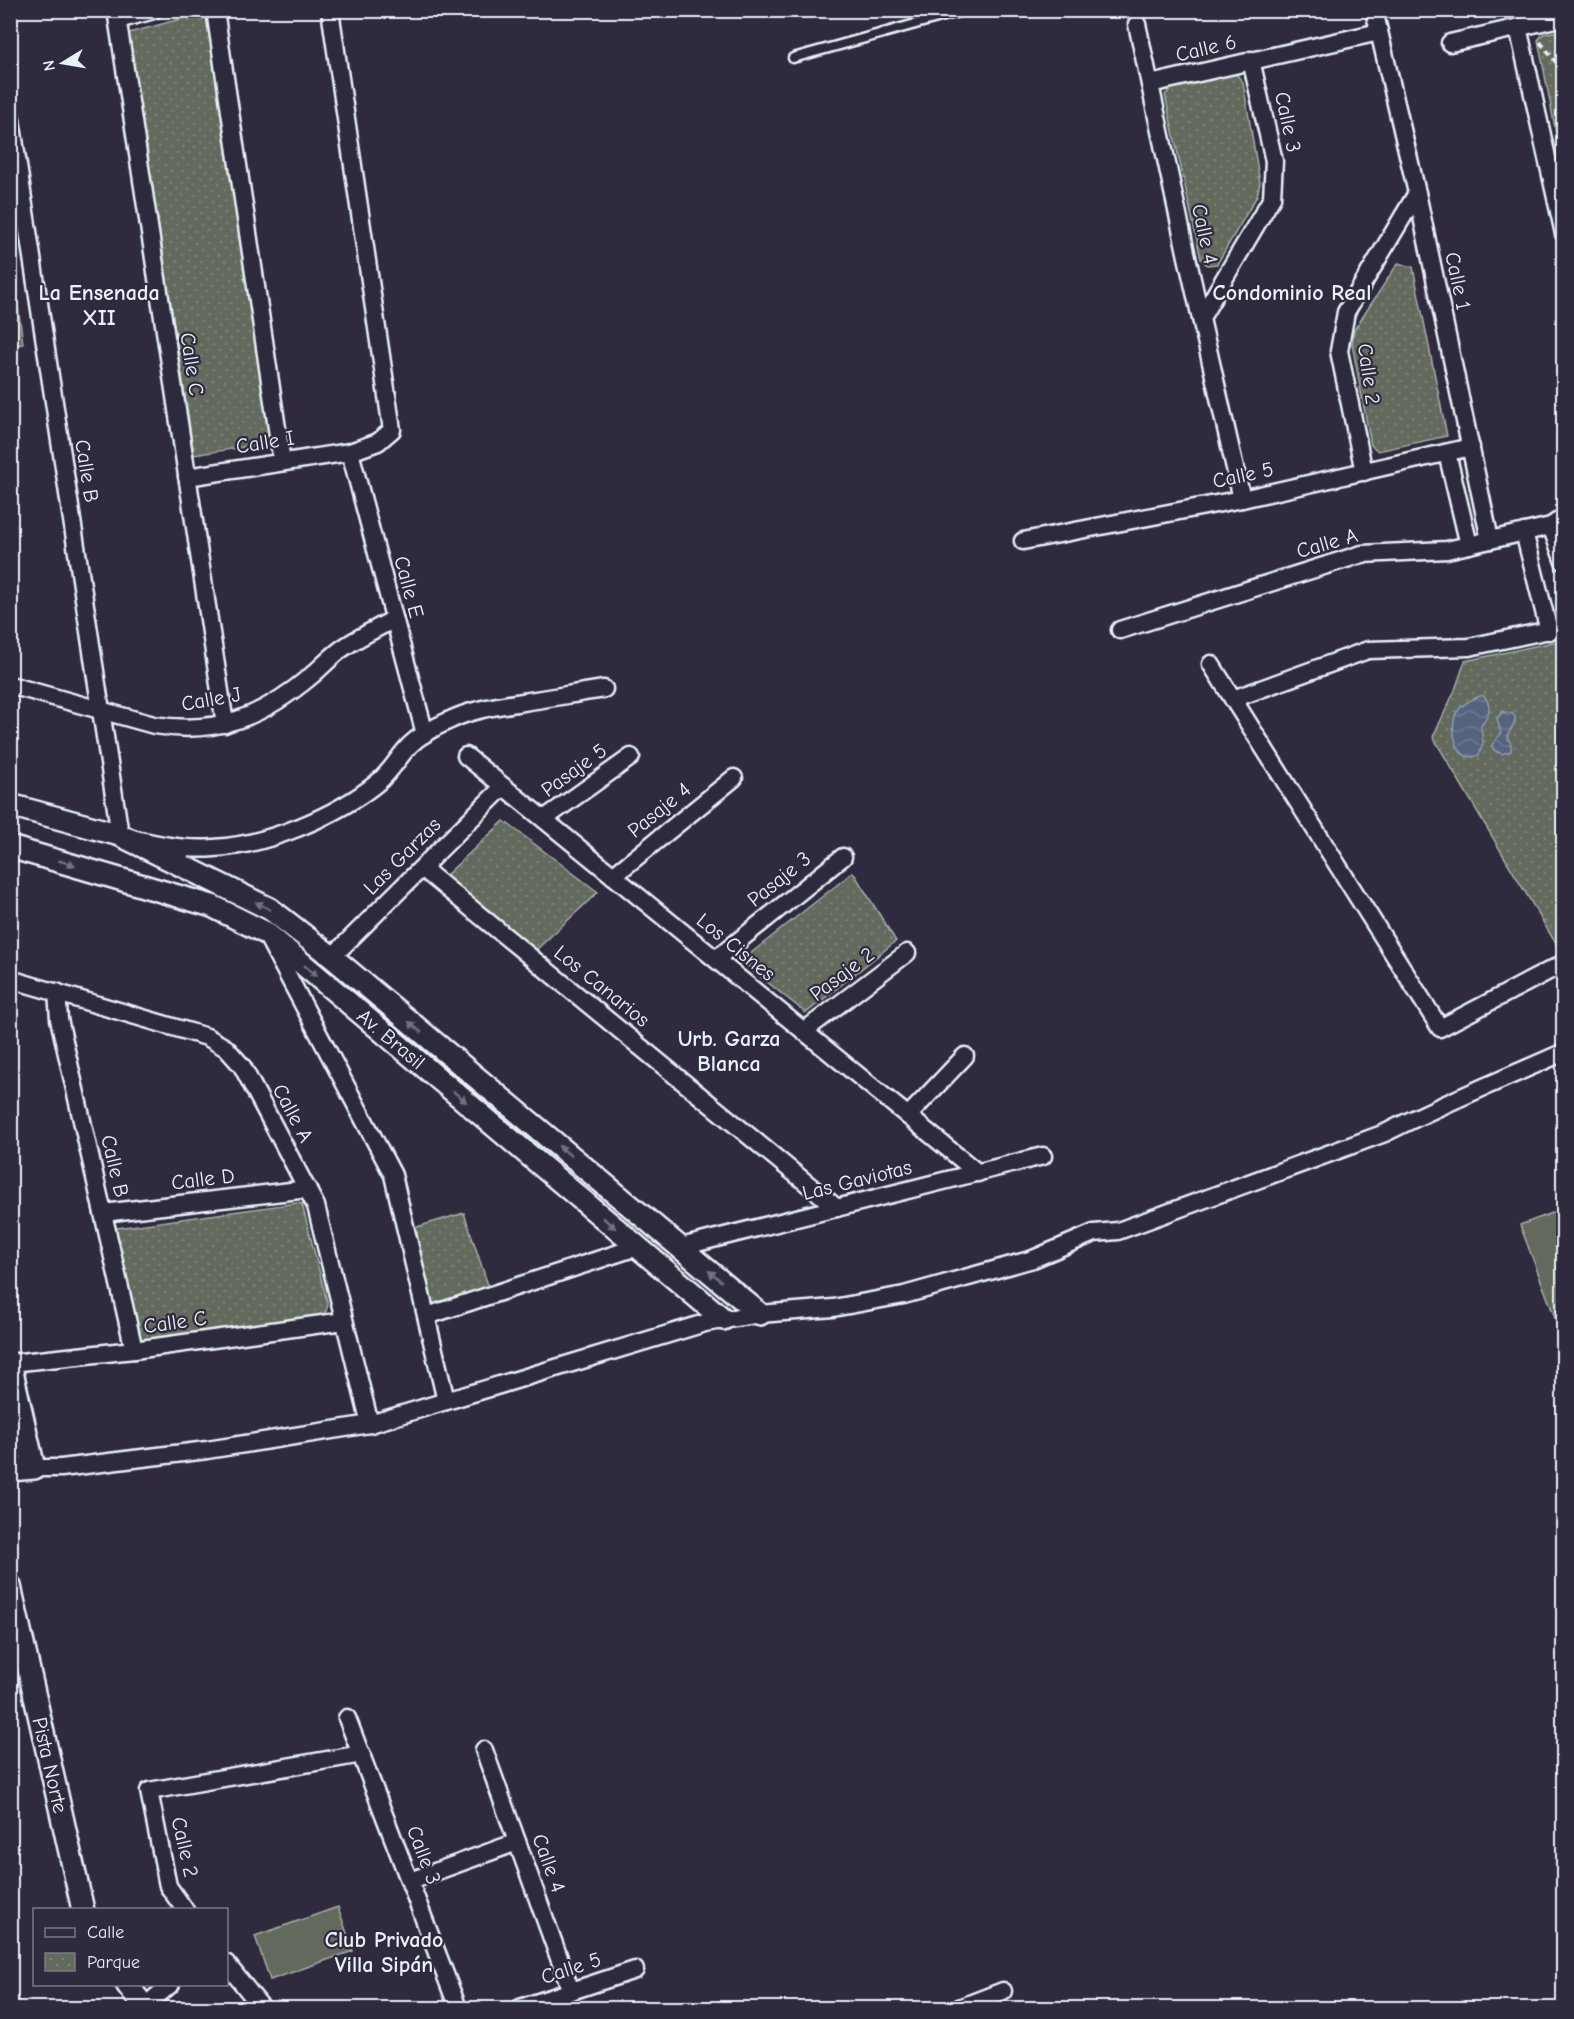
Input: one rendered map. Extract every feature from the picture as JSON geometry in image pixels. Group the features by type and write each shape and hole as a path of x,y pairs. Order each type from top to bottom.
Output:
{"street":[{"path":"117,15 154,10"},
{"path":"215,10 282,462"},
{"name":"Calle I","path":"187,477 350,452 378,442 392,430 330,10"},
{"name":"Calle 1","path":"1374,10 1417,193 1490,540"},
{"name":"Calle C","path":"117,15 225,724"},
{"path":"1450,43 1563,17"},
{"name":"Calle 4","path":"1137,24 1242,499"},
{"path":"1518,27 1563,234"},
{"name":"Calle 6","path":"1150,84 1379,32"},
{"name":"Calle 3","path":"1201,318 1272,198 1274,160 1251,60"},
{"name":"Calle B","path":"10,113 120,835"},
{"name":"Calle 2","path":"1364,472 1339,351 1346,312 1417,193"},
{"name":"Calle 5","path":"1023,541 1242,499 1471,447"},
{"name":"Calle E","path":"350,452 425,734"},
{"path":"1447,453 1469,545"},
{"path":"1557,522 1563,562"},
{"name":"Calle A","path":"1120,630 1362,554 1447,550 1557,522"},
{"path":"1233,699 1368,650 1468,647 1556,629 1524,532"},
{"name":"Calle J","path":"10,685 154,725 201,728 225,724 250,717 290,694 346,645 394,619"},
{"path":"1211,664 1440,1028 1563,963"},
{"path":"120,835 175,846 215,848 266,839 340,808 366,792 392,769 410,745 447,721 474,710 604,689"},
{"name":"Los Cisnes","path":"466,756 978,1173"},
{"name":"Pasaje 5","path":"544,819 631,757"},
{"name":"Pasaje 4","path":"613,876 734,778"},
{"name":"Las Garzas","path":"332,957 503,787"},
{"name":"Av. Brasil","path":"10,805 120,835 270,909 332,957 760,1314"},
{"name":"Av. Brasil","path":"10,846 212,906 266,933 723,1319"},
{"name":"Pasaje 3","path":"716,960 843,857"},
{"name":"Los Canarios","path":"422,868 837,1208"},
{"path":"266,933 393,1175 446,1401"},
{"name":"Pasaje 2","path":"804,1031 907,952"},
{"name":"Calle A","path":"10,979 207,1037 226,1048 242,1066 316,1206 370,1424"},
{"name":"Calle B","path":"57,992 59,1018 134,1350"},
{"path":"10,1470 60,1468 196,1451 370,1424 609,1351 723,1319 863,1304 915,1292 1033,1259 1094,1233 1118,1231 1385,1133 1563,1052"},
{"path":"908,1116 965,1056"},
{"name":"Las Gaviotas","path":"681,1248 1044,1156"},
{"name":"Calle D","path":"103,1213 308,1189"},
{"path":"426,1316 637,1247"},
{"name":"Calle C","path":"11,1363 134,1350 344,1322"},
{"path":"11,1363 34,1468"},
{"name":"Pista Norte","path":"10,1586 83,1908"},
{"name":"Calle 3","path":"347,1718 458,2008"},
{"name":"Calle 4","path":"484,1750 571,1991"},
{"name":"Calle 2","path":"184,1908 168,1886 149,1791 362,1754"},
{"path":"410,1881 517,1842"},
{"path":"228,1966 262,2008"},
{"name":"Calle 5","path":"520,2008 635,1970"},
{"path":"128,1986 145,2008 169,1986"},
{"path":"959,2008 1003,1991"}],"lane":[{"path":"793,58 966,10"}],"path":[{"path":"1538,41 1563,72"}],"green space":[{"path":"206,12 270,443 194,455 129,33"},
{"path":"1563,30 1564,154 1560,154 1538,40 1543,34"},
{"path":"1236,74 1243,82 1260,183 1257,196 1217,264 1207,265 1201,259 1165,95 1173,87"},
{"path":"11,252 23,344 10,346"},
{"path":"1398,263 1413,267 1447,436 1378,451 1371,445 1352,344 1354,330"},
{"path":"1563,640 1563,946 1559,949 1433,737 1455,690 1465,661"},
{"path":"504,821 598,892 536,950 443,878"},
{"path":"853,872 896,941 806,1013 741,961"},
{"path":"302,1204 328,1305 322,1315 150,1340 139,1338 114,1232 117,1228"},
{"path":"1563,1209 1563,1339 1520,1225"},
{"path":"464,1213 489,1288 432,1309 410,1229"},
{"path":"338,1907 353,1951 270,1980 255,1936"}],"water":[{"path":"1484,696 1487,700 1489,711 1481,726 1483,743 1479,755 1471,757 1465,755 1456,743 1454,719 1461,707"},
{"path":"1502,712 1513,714 1515,720 1507,736 1511,744 1511,751 1502,754 1494,750 1492,745 1501,733 1497,719"}],"district":[{"name":"Condominio Real","path":"1292,292"},
{"name":"La Ensenada XII","path":"99,304"},
{"name":"Urb. Garza Blanca","path":"729,1050"},
{"name":"Club Privado Villa Sipán","path":"384,1952"}]}
